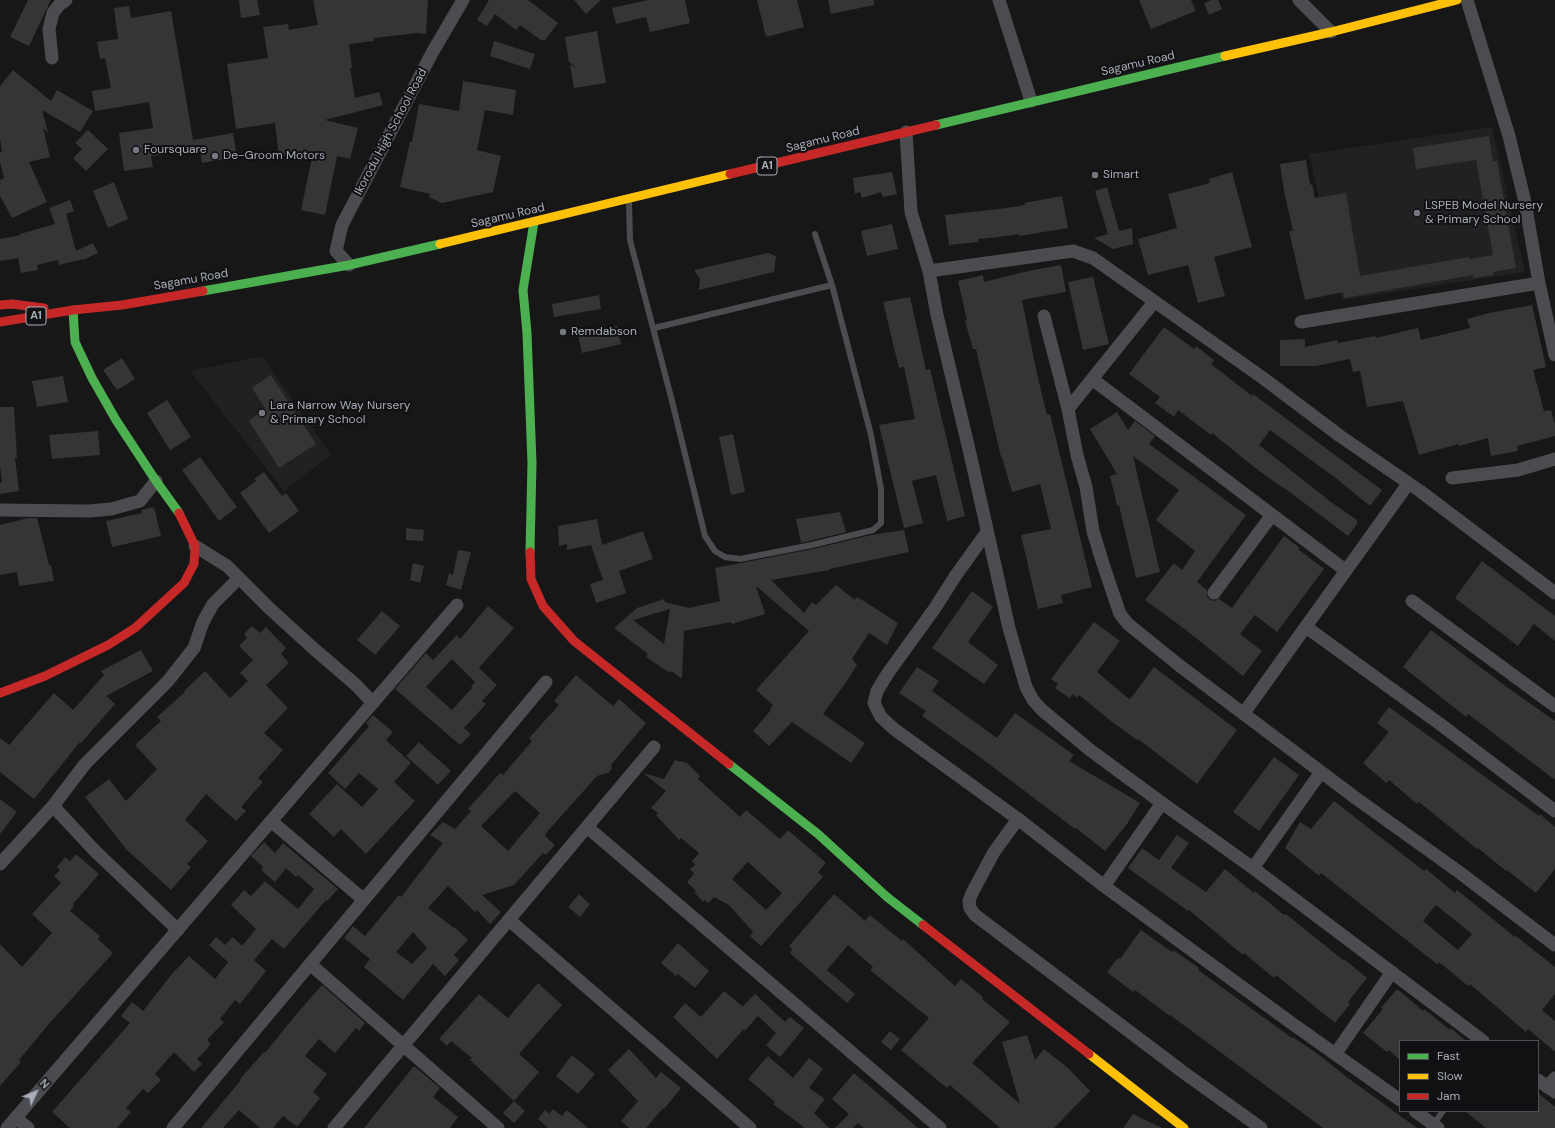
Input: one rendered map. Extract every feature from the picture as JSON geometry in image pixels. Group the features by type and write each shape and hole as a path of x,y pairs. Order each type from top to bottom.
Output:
{"main road":[{"name":"Sagamu Road","path":"0,322 73,310 122,305 349,264 534,222 1031,101 1332,32 1457,0"},
{"path":"534,222 523,290 527,333 532,463 531,579 543,606 574,640 818,834 887,897 1184,1128"},
{"name":"Sagamu Road","path":"0,305 12,304 73,310"},
{"path":"0,693 45,676 108,645 135,628 158,609 184,583 194,564 196,546 179,512 156,481 116,420 92,378 75,342 73,310"}],"street":[{"path":"52,58 49,29 53,13 59,5 66,0"},
{"name":"Ikorodu High School Road","path":"349,264 336,251 342,225 432,53 463,0"},
{"path":"999,0 1031,101"},
{"path":"1299,0 1332,32"},
{"path":"1467,0 1509,136 1525,202 1538,283 1555,355"},
{"path":"906,132 910,212 929,271 939,322 1009,628 1026,687 1033,700 1042,710 1067,731 1162,803 1253,868 1482,1040"},
{"path":"929,271 1073,251 1093,258 1263,378 1340,436 1426,496 1555,593"},
{"path":"1301,322 1538,283"},
{"path":"1068,409 1154,302"},
{"path":"1044,316 1068,409 1077,455 1086,488 1093,531 1102,564 1120,614 1128,624 1321,772 1459,872 1555,945"},
{"path":"1092,379 1345,570"},
{"path":"1452,478 1518,470 1555,460"},
{"path":"0,510 89,511 111,509 140,501 156,481"},
{"path":"1244,714 1345,570 1408,484"},
{"path":"1214,593 1272,515"},
{"path":"987,532 877,691 874,704 881,717 894,729 1018,819 1104,886 1399,1099"},
{"path":"196,546 227,566 314,649 356,685 373,703"},
{"path":"0,864 53,806 85,764 168,681 194,648 203,622 213,604 239,578"},
{"path":"1412,601 1555,706"},
{"path":"28,1128 12,1123 457,606"},
{"path":"1306,627 1484,756 1555,811"},
{"path":"173,1128 546,682"},
{"path":"334,1128 654,747"},
{"path":"1253,868 1321,772"},
{"path":"1104,886 1162,803"},
{"path":"53,806 95,851 178,930"},
{"path":"1018,819 994,852 972,894 969,901 970,908 975,915 1183,1072 1261,1128"},
{"path":"271,821 364,900"},
{"path":"587,827 940,1128"},
{"path":"509,920 750,1128"},
{"path":"310,964 404,1044 498,1128"},
{"path":"1336,1053 1392,972"},
{"path":"1416,1112 1436,1126"}],"lane":[{"path":"629,199 630,240 654,328 705,536 715,551 725,557 740,559 812,545 873,530 881,523 881,489 871,435 832,285 815,234"},
{"path":"654,328 832,285"},
{"path":"1436,1126 1443,1112"}],"shaded area":[{"name":"LSPEB Model Nursery & Primary School","path":"1492,127 1525,272 1342,300 1309,154"},
{"name":"Lara Narrow Way Nursery & Primary School","path":"262,356 331,455 284,491 190,371"}],"building":[{"path":"28,0 51,0 29,46 10,37"},
{"path":"239,0 257,0 260,15 241,18"},
{"path":"313,0 428,0 426,34 417,33 374,38 374,41 349,44 352,68 350,68 355,98 379,92 383,105 325,120 358,128 350,159 337,156 325,215 301,210 313,153 279,156 275,123 236,129 227,64 268,58 263,27 288,24 289,30 318,25"},
{"path":"489,0 528,0 558,23 545,40 541,40 520,25 516,30 495,14 487,26 477,20"},
{"path":"574,0 601,0 586,14"},
{"path":"648,0 685,0 690,23 650,32 646,17 616,24 612,8"},
{"path":"757,0 797,0 804,27 766,37"},
{"path":"828,0 874,0 874,5 831,14"},
{"path":"1139,0 1191,0 1196,11 1151,29"},
{"path":"1212,0 1218,0 1222,9 1209,15 1204,3"},
{"path":"129,6 131,18 171,11 193,140 233,133 237,157 202,163 200,151 151,156 153,167 124,171 119,133 153,128 149,102 95,111 92,91 111,88 105,58 100,59 97,42 118,39 114,8"},
{"path":"597,31 606,83 574,88 570,65 577,68 569,62 565,37"},
{"path":"494,41 535,54 530,69 490,56"},
{"path":"13,70 51,101 57,90 93,111 80,132 42,110 48,133 43,128 50,157 29,162 47,202 12,218 0,196 0,180 4,178 0,162 0,152 2,152 0,138 0,86"},
{"path":"463,81 516,90 513,115 485,110 477,150 501,156 493,192 442,203 429,197 430,194 400,187 410,142 412,142 419,104 459,111"},
{"path":"88,130 108,149 86,171 73,158 82,149 75,143"},
{"path":"1489,136 1493,161 1497,161 1516,268 1493,272 1494,275 1473,278 1473,275 1344,298 1343,292 1305,300 1289,231 1293,231 1284,191 1280,164 1306,160 1310,185 1312,184 1315,198 1346,193 1360,276 1469,257 1470,259 1493,255 1476,160 1416,169 1413,148"},
{"path":"892,172 897,194 883,197 881,192 862,198 860,192 855,194 853,178"},
{"path":"1232,172 1252,247 1214,257 1225,296 1198,303 1188,265 1148,275 1138,239 1177,228 1168,194 1210,183 1209,179"},
{"path":"114,182 128,219 108,228 93,191"},
{"path":"1107,187 1119,231 1132,228 1133,244 1113,249 1094,238 1108,234 1095,191"},
{"path":"1062,196 1068,228 1019,236 1019,234 978,239 978,242 949,245 945,215 1007,208 1025,205 1024,203"},
{"path":"70,200 74,211 66,214 76,251 93,243 98,253 83,260 59,265 58,260 37,265 38,270 21,273 18,258 0,261 0,239 21,235 20,234 55,224 49,208"},
{"path":"892,224 898,249 867,256 861,231"},
{"path":"768,253 776,256 774,272 699,290 700,279 694,270"},
{"path":"1061,265 1066,292 1022,300 1047,415 1050,414 1092,587 1061,595 1063,603 1038,609 1021,535 1051,529 1040,484 1012,492 1001,457 976,349 973,349 965,321 967,320 958,281 983,275 984,282 1028,271"},
{"path":"1093,277 1109,344 1083,350 1068,282"},
{"path":"599,295 601,309 554,317 552,304"},
{"path":"910,297 926,370 930,369 965,516 947,521 936,475 912,481 923,523 904,528 879,425 915,419 904,367 899,368 883,302"},
{"path":"1532,305 1546,367 1533,370 1544,411 1551,410 1555,424 1555,436 1517,446 1518,451 1491,456 1488,438 1459,446 1458,444 1419,455 1403,401 1367,407 1360,371 1353,372 1350,359 1316,366 1280,366 1280,340 1305,339 1305,347 1337,340 1338,343 1375,336 1376,338 1418,328 1421,340 1470,328 1467,319 1489,313"},
{"path":"617,326 621,344 582,353 578,335"},
{"path":"1164,327 1194,349 1196,346 1214,360 1211,364 1252,396 1253,394 1382,490 1370,506 1337,479 1270,430 1259,445 1331,502 1357,520 1357,524 1348,536 1254,467 1212,433 1211,435 1178,410 1174,417 1155,403 1160,397 1129,374"},
{"path":"122,358 135,379 117,390 103,370"},
{"path":"271,375 316,444 279,468 249,421 265,408 252,388"},
{"path":"63,376 68,402 37,407 32,381"},
{"path":"167,400 191,437 170,450 147,413"},
{"path":"0,407 14,407 17,458 15,458 19,491 0,494 0,483 2,482 0,466"},
{"path":"1117,412 1128,430 1135,421 1155,436 1149,444 1246,515 1197,582 1207,590 1207,596 1209,599 1213,601 1219,599 1232,608 1284,536 1324,569 1277,632 1255,615 1240,634 1262,651 1243,676 1186,630 1145,600 1174,563 1182,570 1195,551 1156,520 1179,490 1133,456 1160,572 1136,578 1119,505 1117,505 1110,476 1117,474 1090,429"},
{"path":"98,431 100,455 52,459 49,435"},
{"path":"733,434 745,492 731,495 719,437"},
{"path":"200,457 237,507 219,521 182,470"},
{"path":"264,472 282,496 286,493 299,511 269,533 240,493 256,481 254,479"},
{"path":"154,507 161,536 112,547 106,521 142,513 141,510"},
{"path":"840,512 846,532 801,543 796,519"},
{"path":"28,518 37,518 49,565 51,565 54,581 19,586 17,572 0,575 0,525"},
{"path":"597,519 602,545 643,531 653,559 619,571 626,593 596,603 590,584 603,580 591,545 567,550 567,544 559,546 558,526"},
{"path":"406,528 424,530 423,541 406,540"},
{"path":"904,530 909,552 829,569 830,570 771,580 804,613 812,602 816,605 836,585 855,600 856,597 864,601 898,623 887,645 869,633 852,659 857,665 823,714 865,743 851,763 792,722 769,746 753,731 771,710 770,709 773,705 756,690 809,631 756,586 765,614 732,624 731,622 684,631 682,679 672,671 670,673 646,657 648,654 614,628 637,608 664,599 665,602 689,608 720,601 715,568 813,549 871,535","holes":["670,609 664,644 633,620"]},
{"path":"458,550 471,552 461,590 446,585 449,573 453,575"},
{"path":"1482,561 1555,616 1555,641 1534,624 1518,646 1455,598"},
{"path":"413,563 424,566 420,583 410,580"},
{"path":"972,591 993,607 968,642 998,665 984,684 932,648"},
{"path":"488,606 514,628 479,668 497,685 482,701 486,704 464,728 471,734 460,745 395,689 426,653 433,660 457,635 460,639","holes":["452,659 475,682 471,687 472,688 452,710 426,687"]},
{"path":"382,611 400,626 375,655 357,640"},
{"path":"1094,622 1120,641 1097,672 1129,699 1154,667 1237,730 1197,784 1138,739 1137,740 1111,721 1079,695 1077,698 1073,694 1069,698 1055,688 1058,684 1051,679"},
{"path":"252,626 260,633 266,627 286,648 281,654 289,663 266,685 288,708 264,733 283,750 258,778 263,782 241,807 246,811 236,821 206,794 185,820 208,841 187,864 191,867 171,890 126,849 85,797 109,779 126,801 157,769 135,745 161,721 157,717 185,692 184,691 205,671 230,698 248,681 240,673 253,660 239,646 247,638 244,634"},
{"path":"1431,630 1555,721 1555,780 1468,714 1466,717 1403,667"},
{"path":"141,650 153,671 106,696 115,704 81,743 80,742 34,799 0,772 0,738 9,745 54,693 73,710 104,675 101,671"},
{"path":"917,667 939,681 932,691 997,738 1015,713 1074,755 1069,761 1140,803 1127,824 1105,851 1076,828 1075,829 977,755 922,716 926,711 899,693"},
{"path":"576,675 613,706 619,699 646,723 611,765 612,769 608,773 597,776 546,833 545,836 555,845 546,855 543,853 514,885 482,895 501,912 490,924 477,910 475,912 448,886 428,908 454,927 468,940 454,955 459,960 445,976 433,964 403,1000 364,967 370,959 344,938 353,926 365,936 399,895 401,897 443,843 430,835 443,822 455,829 471,811 468,809 500,773 503,775 532,741 529,738 559,705 554,701","holes":["515,791 540,813 508,851 481,826","413,932 427,948 412,964 396,952"]},
{"path":"1389,707 1539,816 1540,814 1555,827 1555,869 1536,893 1478,848 1477,849 1419,802 1417,804 1389,780 1386,783 1363,763 1389,732 1377,723"},
{"path":"373,715 393,732 386,740 411,763 394,782 415,801 366,854 341,829 334,837 309,814 337,784 362,807 378,789 359,773 345,789 328,773 369,726 366,723"},
{"path":"419,742 451,771 438,785 406,756"},
{"path":"1274,757 1299,775 1259,831 1233,812"},
{"path":"675,760 687,763 700,776 698,779 740,817 746,810 780,839 788,830 826,863 818,872 823,877 761,946 750,936 753,932 729,905 714,897 708,903 705,900 703,902 694,892 696,891 687,882 694,874 690,869 695,865 692,861 699,853 681,838 679,840 656,815 658,813 651,808 666,791 643,773 664,779","holes":["748,862 782,893 766,910 732,879"]},
{"path":"0,799 17,812 0,834"},
{"path":"1334,801 1424,871 1426,869 1455,893 1457,890 1555,967 1555,994 1542,1010 1555,1021 1555,1052 1528,1029 1526,1032 1470,984 1468,986 1439,962 1437,964 1321,873 1319,876 1285,848 1300,822 1311,829","holes":["1436,905 1472,934 1458,950 1423,921"]},
{"path":"1177,835 1189,843 1171,868 1206,892 1225,869 1254,893 1255,891 1284,915 1286,914 1367,978 1348,1002 1350,1004 1335,1023 1276,975 1274,978 1244,953 1243,955 1189,910 1188,911 1128,868 1142,848 1159,860"},
{"path":"264,842 275,853 283,843 338,889 327,901 326,900 284,949 272,939 254,960 266,971 240,1004 235,1000 220,1019 224,1022 207,1040 211,1044 197,1059 202,1064 194,1072 174,1052 155,1074 161,1080 148,1093 143,1089 126,1108 131,1112 117,1128 70,1128 52,1112 130,1023 121,1016 132,1002 143,1011 171,975 189,956 215,979 228,962 209,945 216,937 225,945 233,937 242,946 256,929 231,905 244,890 251,896 265,881 298,909 314,889 298,875 296,877 286,868 275,882 261,870 263,867 251,856"},
{"path":"76,854 99,874 73,904 74,906 70,911 100,936 98,939 113,953 48,1025 19,1060 21,1062 0,1086 0,944 22,967 52,933 32,914 61,883 54,876 60,870 57,867 65,857 70,861"},
{"path":"579,894 590,904 580,917 568,907"},
{"path":"834,894 865,921 870,915 902,941 903,939 955,986 961,979 1010,1022 972,1063 1020,1104 1002,1042 1027,1035 1035,1060 1044,1049 1068,1068 1090,1091 1054,1128 1000,1128 950,1085 947,1088 901,1050 929,1018 870,970 873,967 848,945 827,970 855,994 847,1003 790,953 792,949 789,946"},
{"path":"1141,930 1172,952 1173,950 1199,968 1198,970 1292,1038 1293,1037 1319,1055 1417,1128 1323,1128 1170,1015 1135,990 1133,992 1107,972 1118,958 1120,959"},
{"path":"678,943 709,971 695,988 678,974 676,976 661,963"},
{"path":"538,983 562,1005 519,1054 539,1072 514,1101 470,1060 472,1058 451,1041 447,1046 439,1039 479,994 508,1018"},
{"path":"322,985 365,1023 359,1031 356,1028 335,1053 319,1039 305,1056 327,1074 313,1092 320,1098 297,1127 283,1116 273,1128 260,1128 239,1110 223,1128 201,1128 241,1080 240,1079 264,1052 265,1053"},
{"path":"1397,989 1423,1011 1424,1009 1465,1040 1399,1040 1399,1059 1389,1050 1387,1052 1363,1033 1383,1009 1381,1008"},
{"path":"724,991 742,1006 755,994 785,1022 790,1017 804,1028 780,1057 766,1045 776,1033 758,1016 717,1059 673,1017 685,1003 701,1017"},
{"path":"890,1031 900,1039 891,1050 881,1042"},
{"path":"629,1049 656,1078 661,1072 681,1088 646,1128 629,1128 621,1121 638,1101 608,1070"},
{"path":"572,1055 595,1074 578,1094 556,1076"},
{"path":"768,1056 793,1078 809,1058 823,1069 809,1088 825,1099 814,1113 829,1128 805,1128 773,1104 775,1102 748,1079"},
{"path":"414,1066 440,1088 433,1097 458,1117 450,1128 364,1128"},
{"path":"854,1073 918,1128 864,1128 858,1123 853,1128 835,1128 849,1114 832,1099"},
{"path":"1539,1094 1555,1107 1555,1128 1486,1128 1466,1112 1539,1112"},
{"path":"514,1101 525,1111 514,1123 503,1113"},
{"path":"553,1109 562,1116 567,1110 588,1128 548,1128 538,1119 545,1110 549,1114"},
{"path":"1133,1114 1162,1128 1123,1128"}],"traffic: fast":[{"path":"936,125 1225,56"},
{"path":"530,552 532,463 527,333 523,290 534,222"},
{"path":"203,291 349,265 440,244"},
{"path":"73,310 75,342 92,378 116,420 179,513"},
{"path":"729,764 818,834 887,897 923,925"}],"traffic: slow":[{"path":"1225,56 1331,32 1457,0"},
{"path":"440,244 730,174"},
{"path":"1089,1054 1184,1128"}],"traffic: jam":[{"path":"730,174 936,125"},
{"path":"0,322 73,310 122,305 203,291"},
{"path":"0,305 12,304 44,308"},
{"path":"0,693 45,676 108,645 135,628 184,583 194,564 195,546 179,513"},
{"path":"530,552 531,579 543,606 574,641 729,764"},
{"path":"923,925 1089,1054"}],"place":[{"name":"Foursquare","path":"136,150"},
{"name":"De-Groom Motors","path":"215,156"},
{"name":"Simart","path":"1095,175"},
{"name":"LSPEB Model Nursery & Primary School","path":"1417,213"},
{"name":"Remdabson","path":"563,332"},
{"name":"Lara Narrow Way Nursery & Primary School","path":"262,413"}]}
